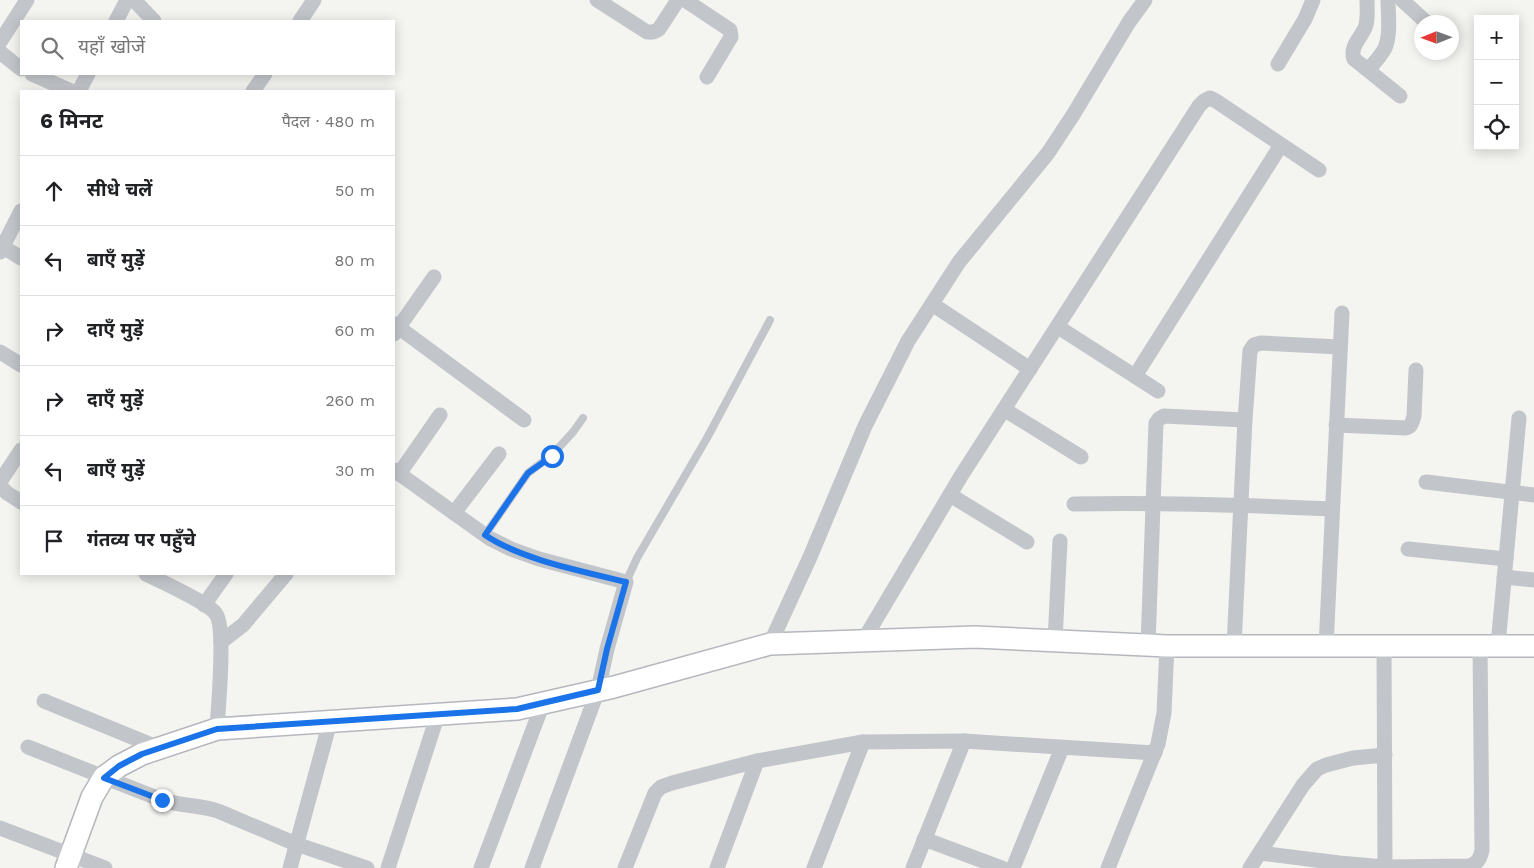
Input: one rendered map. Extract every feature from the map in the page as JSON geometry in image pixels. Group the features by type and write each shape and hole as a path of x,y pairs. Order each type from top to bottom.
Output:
{"street":[{"path":"0,42 27,0"},
{"path":"117,20 127,0"},
{"path":"134,0 153,20"},
{"path":"301,20 314,0"},
{"path":"597,0 647,32 656,32 659,29 678,0"},
{"path":"684,0 730,30 731,37 707,77"},
{"path":"770,644 810,556 865,426 908,341 959,262 1048,153 1129,22 1145,0"},
{"path":"1278,64 1305,19 1313,0"},
{"path":"1367,0 1368,18 1366,27 1352,51 1354,59 1400,96"},
{"path":"1368,70 1384,50 1387,42 1388,0"},
{"path":"1402,0 1418,15"},
{"path":"0,52 20,68"},
{"path":"34,75 69,90"},
{"path":"80,90 87,75"},
{"path":"255,90 264,75"},
{"path":"863,641 950,495 1199,106 1210,98 1216,101 1319,170"},
{"path":"1135,376 1281,145"},
{"path":"20,213 1,249 20,258"},
{"path":"434,277 395,328 524,420"},
{"path":"932,304 1030,370"},
{"path":"1326,647 1342,313"},
{"path":"1058,326 1158,391"},
{"path":"1234,646 1240,504 1248,357 1250,350 1261,343 1340,347"},
{"path":"0,352 20,364"},
{"path":"1336,425 1410,427 1414,416 1416,370"},
{"path":"1005,410 1081,457"},
{"path":"440,415 396,472 485,535 511,549 539,559 626,582 607,649 598,690 532,868"},
{"path":"1108,868 1155,753 1164,713 1158,646 1153,502 1156,422 1164,416 1245,420"},
{"path":"1260,853 1338,865 1385,867 1469,866 1477,863 1480,858 1489,646 1504,576 1519,418"},
{"path":"0,482 20,452"},
{"path":"454,513 499,454"},
{"path":"1426,482 1534,495"},
{"path":"0,486 20,501"},
{"path":"950,495 1027,542"},
{"path":"1074,504 1153,502 1332,509"},
{"path":"1055,641 1060,541"},
{"path":"1408,549 1506,559"},
{"path":"148,575 204,605 216,614 220,626 221,642 217,729"},
{"path":"204,605 225,575"},
{"path":"221,642 243,624 285,575"},
{"path":"1504,576 1534,580"},
{"path":"69,861 92,797 104,778 126,762 142,754 217,729 517,709 598,690 770,644 974,637 1158,646 1534,646"},
{"path":"1384,646 1385,867"},
{"path":"44,701 159,748"},
{"path":"481,868 543,703"},
{"path":"388,868 438,714"},
{"path":"290,868 330,722"},
{"path":"625,868 655,793 661,788 672,783 757,761 863,742 964,741 1155,753"},
{"path":"913,868 964,741"},
{"path":"814,868 863,742"},
{"path":"28,747 176,805 205,807 218,811 296,844 366,868"},
{"path":"1013,868 1062,748"},
{"path":"1250,868 1302,785 1317,769 1353,758 1384,754"},
{"path":"717,868 757,761"},
{"path":"0,828 69,861 105,868"},
{"path":"924,839 1002,868"}],"lane":[{"path":"626,582 637,558 707,438 770,320"},
{"path":"485,535 528,473 552,456 583,418"}],"route":[{"path":"162,800 104,778 119,766 142,754 217,729 517,709 598,690 607,649 626,582 539,559 511,549 485,535 528,473 552,456"}]}
